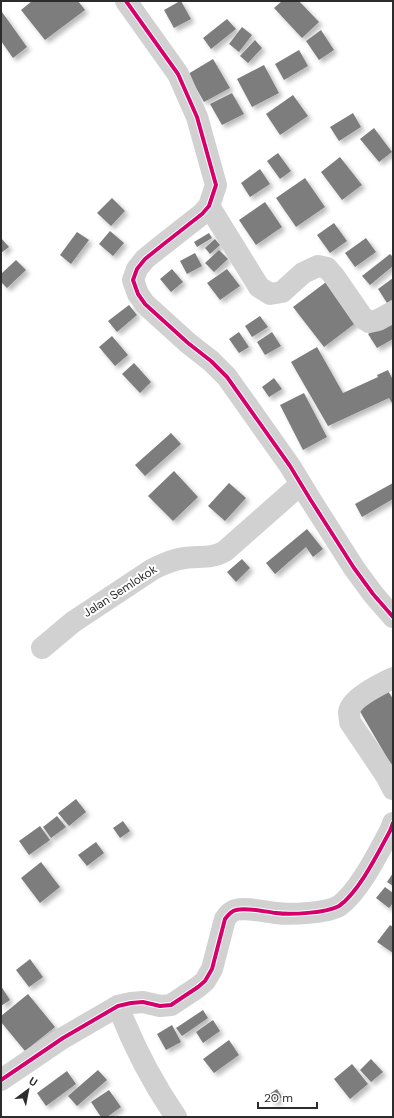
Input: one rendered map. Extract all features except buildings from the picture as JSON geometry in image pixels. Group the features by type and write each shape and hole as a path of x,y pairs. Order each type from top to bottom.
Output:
{"street":[{"path":"126,1 178,74 196,117 216,185 209,206 202,214 145,259 137,269 133,280 138,294 145,304 188,343 211,361 227,377 277,446 354,568 372,594 393,617"},
{"path":"209,206 259,287 270,294 282,292 303,273 318,266 326,268 334,276 363,318 369,322 378,320 393,312"},
{"name":"Jalan Semlokok","path":"42,648 73,622 153,569 179,559 213,556 223,552 301,484"},
{"path":"393,678 362,696 354,703 349,712 350,722 387,777 393,789"},
{"path":"1,1080 63,1038 118,1006 143,1002 160,1006 171,1005 206,981 212,969 225,919 229,913 237,910 253,910 277,914 301,913 327,910 337,906 347,899 364,876 390,831 393,823"},
{"path":"118,1006 127,1031 145,1068 176,1117"}],"cycle path":[{"path":"126,1 178,74 197,117 216,185 209,206 202,214 145,259 137,269 133,280 138,294 145,304 188,343 211,361 227,377 290,466 354,568 373,594 393,617"},
{"path":"1,1080 63,1038 118,1006 143,1002 160,1006 171,1005 198,987 205,981 212,969 225,919 233,911 245,909 282,914 299,914 317,912 339,906 354,891 368,872 393,823"}]}
